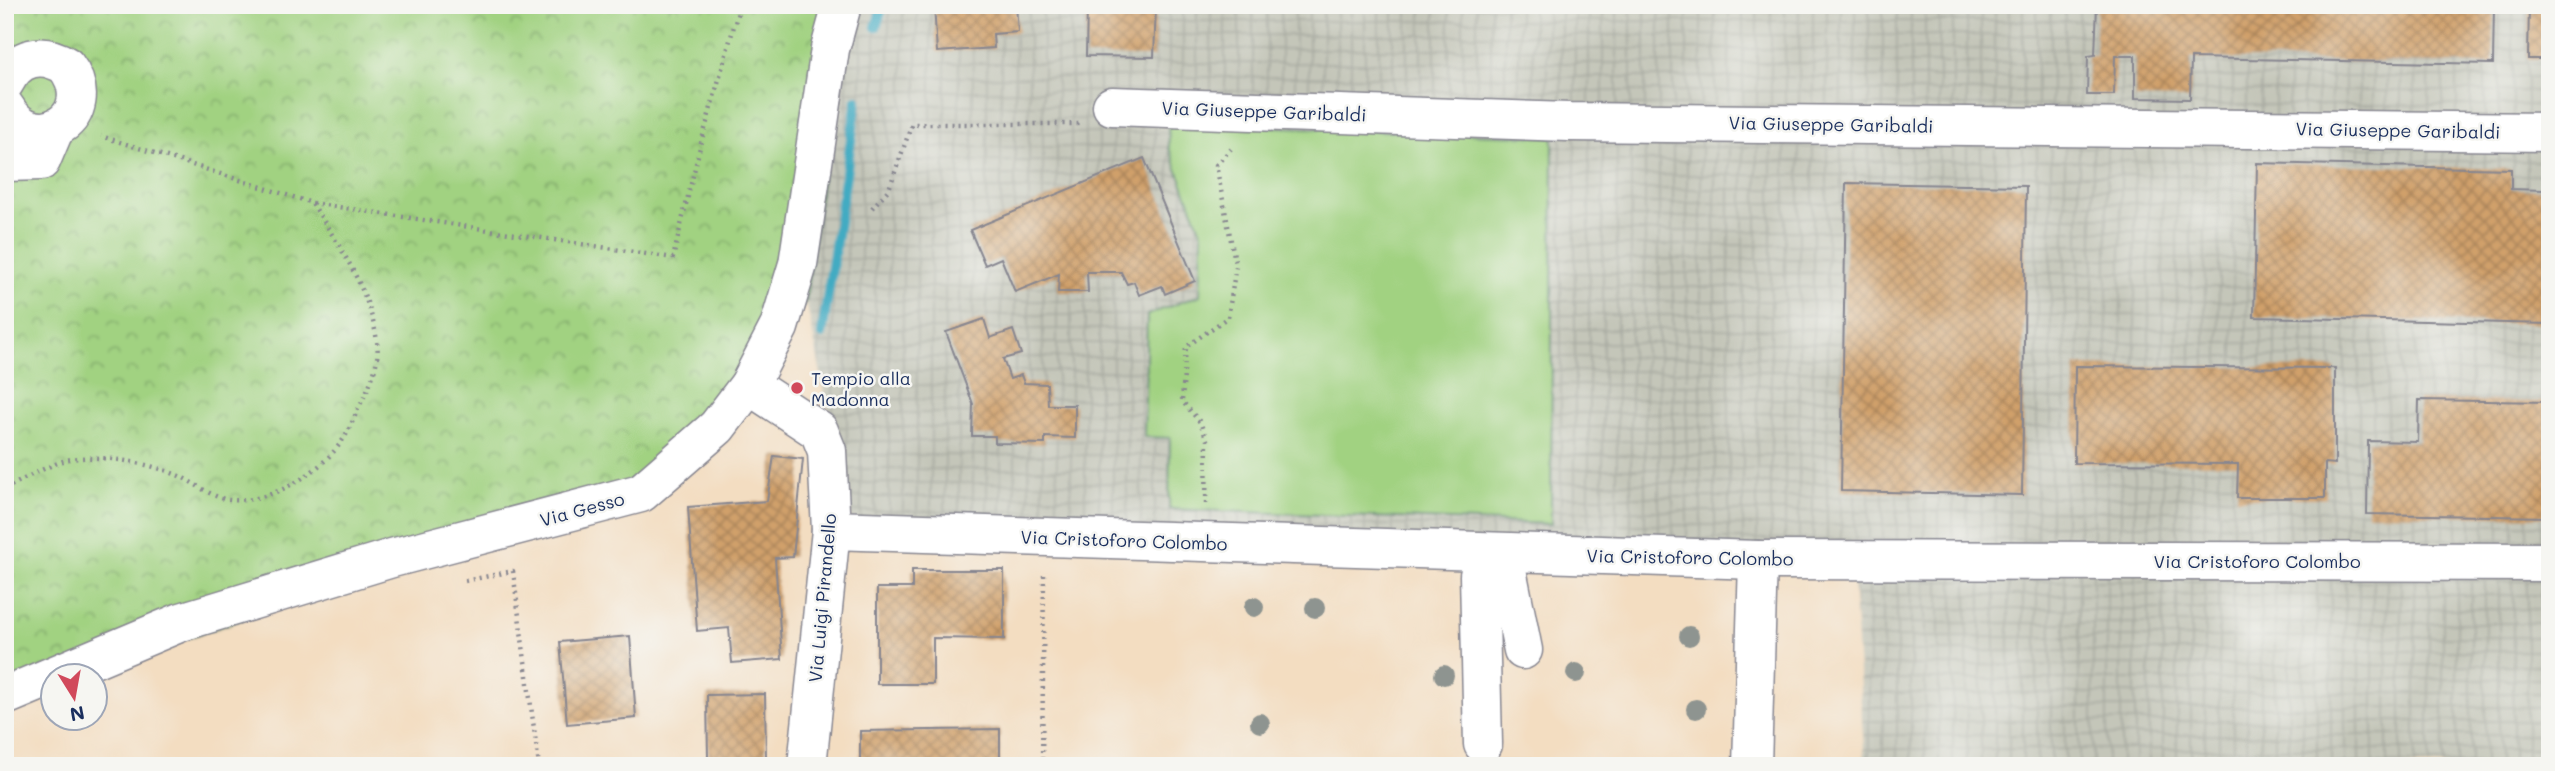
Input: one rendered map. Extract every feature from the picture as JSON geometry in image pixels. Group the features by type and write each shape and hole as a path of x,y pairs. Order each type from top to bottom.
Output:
{"street":[{"name":"Via Gesso","path":"5,696 181,622 392,558 641,494 717,427 749,385 779,327 798,264 830,48 842,5"},
{"path":"5,82 19,63 43,57 66,66 74,76 78,101 60,126 41,161 5,162"},
{"path":"5,107 20,125 43,131 60,126"},
{"name":"Via Giuseppe Garibaldi","path":"1102,115 2550,132"},
{"name":"Via Luigi Pirandello","path":"749,385 819,430 827,450 831,478 831,530 807,766"},
{"name":"Via Cristoforo Colombo","path":"831,530 1758,560 2550,562"},
{"path":"1752,766 1758,560"},
{"path":"1483,744 1494,575 1523,650"}],"path":[{"path":"60,126 312,203 673,258 701,143 740,5"},
{"path":"872,208 890,189 912,124 1102,115"},
{"path":"1202,543 1208,489 1207,440 1200,422 1182,401 1186,347 1228,317 1236,265 1216,165 1231,150 1230,143"},
{"path":"5,489 65,461 101,460 142,463 177,474 229,500 264,496 296,482 323,460 345,437 373,380 377,344 369,303 352,267 312,203"},
{"path":"1042,766 1044,569"},
{"path":"506,572 513,571 539,766"}],"shaded area":[{"path":"845,5 2550,5 2550,766 1865,766 1852,562 855,538 806,301"}],"green space":[{"path":"5,5 845,5 806,301 730,416 611,494 108,665 108,662 38,662 38,689 5,700"},
{"path":"1168,123 1553,137 1551,524 1169,509 1170,438 1144,437 1147,315 1200,295 1202,234 1169,148"}],"building":[{"path":"934,5 1016,5 1018,32 993,34 994,48 937,52"},
{"path":"1087,5 1156,5 1154,57 1086,56"},
{"path":"2097,5 2494,5 2493,64 2191,58 2190,99 2135,98 2135,56 2115,56 2114,95 2087,95 2088,56 2095,55"},
{"path":"2529,5 2550,5 2550,59 2528,59"},
{"path":"1144,158 1195,281 1165,294 1162,286 1139,295 1134,282 1127,284 1121,272 1087,272 1088,292 1058,292 1059,274 1015,292 1001,258 985,265 970,230"},
{"path":"2257,163 2511,169 2511,189 2544,190 2544,181 2550,181 2550,324 2254,317"},
{"path":"1846,183 2026,186 2022,495 1841,491"},
{"path":"984,319 990,338 1013,330 1021,354 1003,359 1010,379 1021,375 1024,383 1047,384 1048,405 1075,405 1075,438 1045,437 1045,444 995,443 995,436 972,436 973,404 946,332"},
{"path":"2075,366 2335,368 2335,464 2325,463 2325,498 2237,498 2238,464 2074,463"},
{"path":"2419,400 2550,402 2550,517 2367,514 2368,441 2418,442"},
{"path":"774,456 803,459 793,557 775,558 782,659 732,663 729,628 697,631 688,507 767,501"},
{"path":"912,570 1004,570 1004,639 933,638 933,684 877,684 877,588 912,588"},
{"path":"630,636 636,718 567,724 560,642"},
{"path":"765,694 766,758 708,758 707,695"},
{"path":"1000,729 1000,766 860,766 860,731"},
{"path":"1559,761 1559,766 1449,766 1449,762"}],"waterway":[{"path":"876,27 883,5"},
{"path":"822,334 857,100"}],"place":[{"name":"Tempio alla Madonna","path":"797,388"}]}
